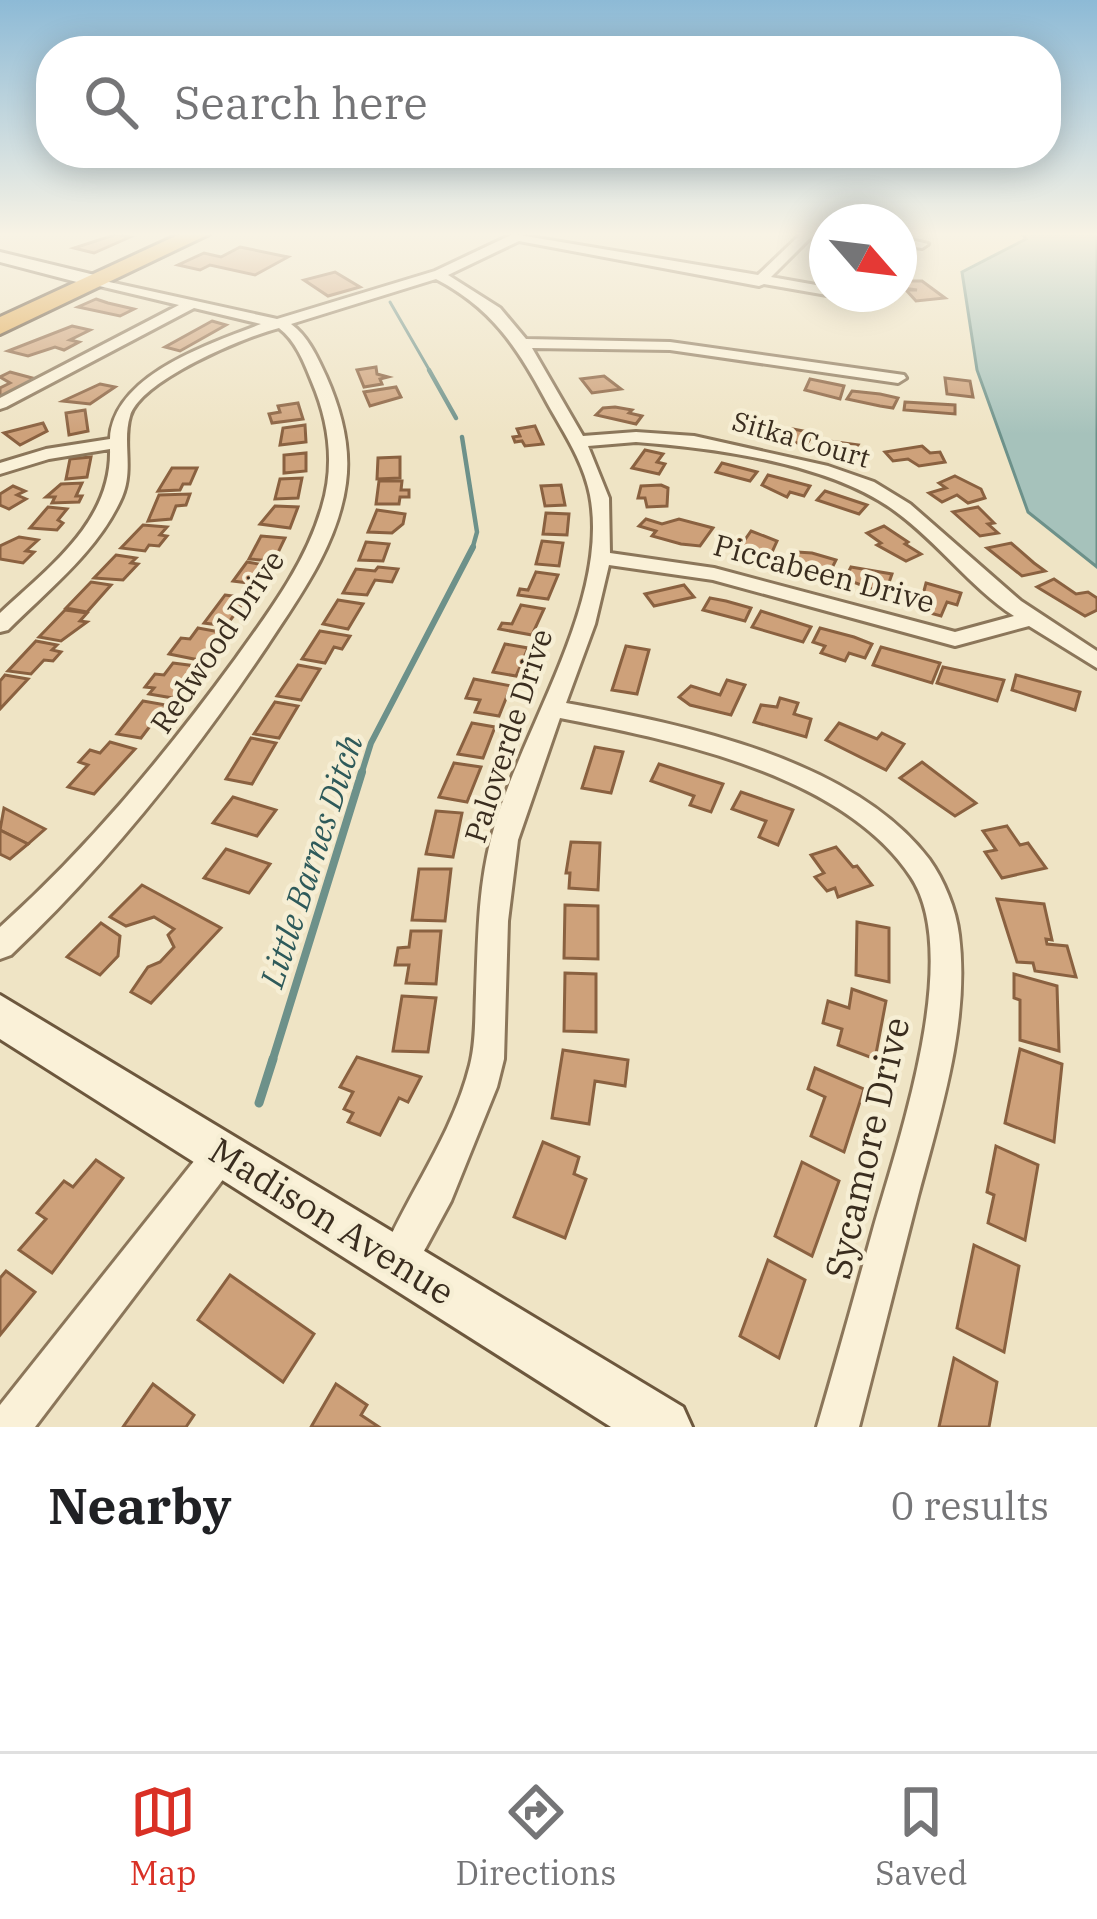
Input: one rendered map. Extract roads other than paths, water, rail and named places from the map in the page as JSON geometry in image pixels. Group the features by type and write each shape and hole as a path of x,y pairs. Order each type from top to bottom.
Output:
{"highway":[{"path":"0,313 32,301"},
{"path":"0,326 48,301"}],"main road":[{"name":"Madison Avenue","path":"0,1016 663,1427"}],"street":[{"path":"177,301 269,323"},
{"path":"0,625 103,518 120,478 119,421 130,399 217,345 269,323 362,301"},
{"name":"Paloverde Drive","path":"398,1262 459,1149 480,1091 488,1059 503,844 600,558 599,494 576,442 524,343 495,308 482,301"},
{"path":"0,404 191,304"},
{"name":"Redwood Drive","path":"0,946 82,869 140,805 264,634 323,531 337,486 334,419 296,334 269,323"},
{"path":"524,343 670,346 898,378"},
{"name":"Sitka Court","path":"576,442 636,437 694,440 848,478 903,508 1030,619 1097,661"},
{"path":"0,469 46,454 121,442"},
{"name":"Piccabeen Drive","path":"600,558 714,574 955,639 1030,619"},
{"name":"Sycamore Drive","path":"551,708 652,729 833,792 865,811 894,838 920,868 937,904 946,941 930,1086 838,1427"},
{"path":"9,1427 222,1153"}],"water":[{"path":"966,301 1097,301 1097,567 1028,512 977,370"}],"waterway":[{"name":"Little Barnes Ditch","path":"390,302 431,373"},
{"name":"Little Barnes Ditch","path":"429,370 456,418"},
{"name":"Little Barnes Ditch","path":"462,437 477,532 473,548"},
{"name":"Little Barnes Ditch","path":"361,775 371,743 473,548"},
{"name":"Little Barnes Ditch","path":"272,1062 362,772"},
{"name":"Little Barnes Ditch","path":"259,1103 273,1059"}]}
